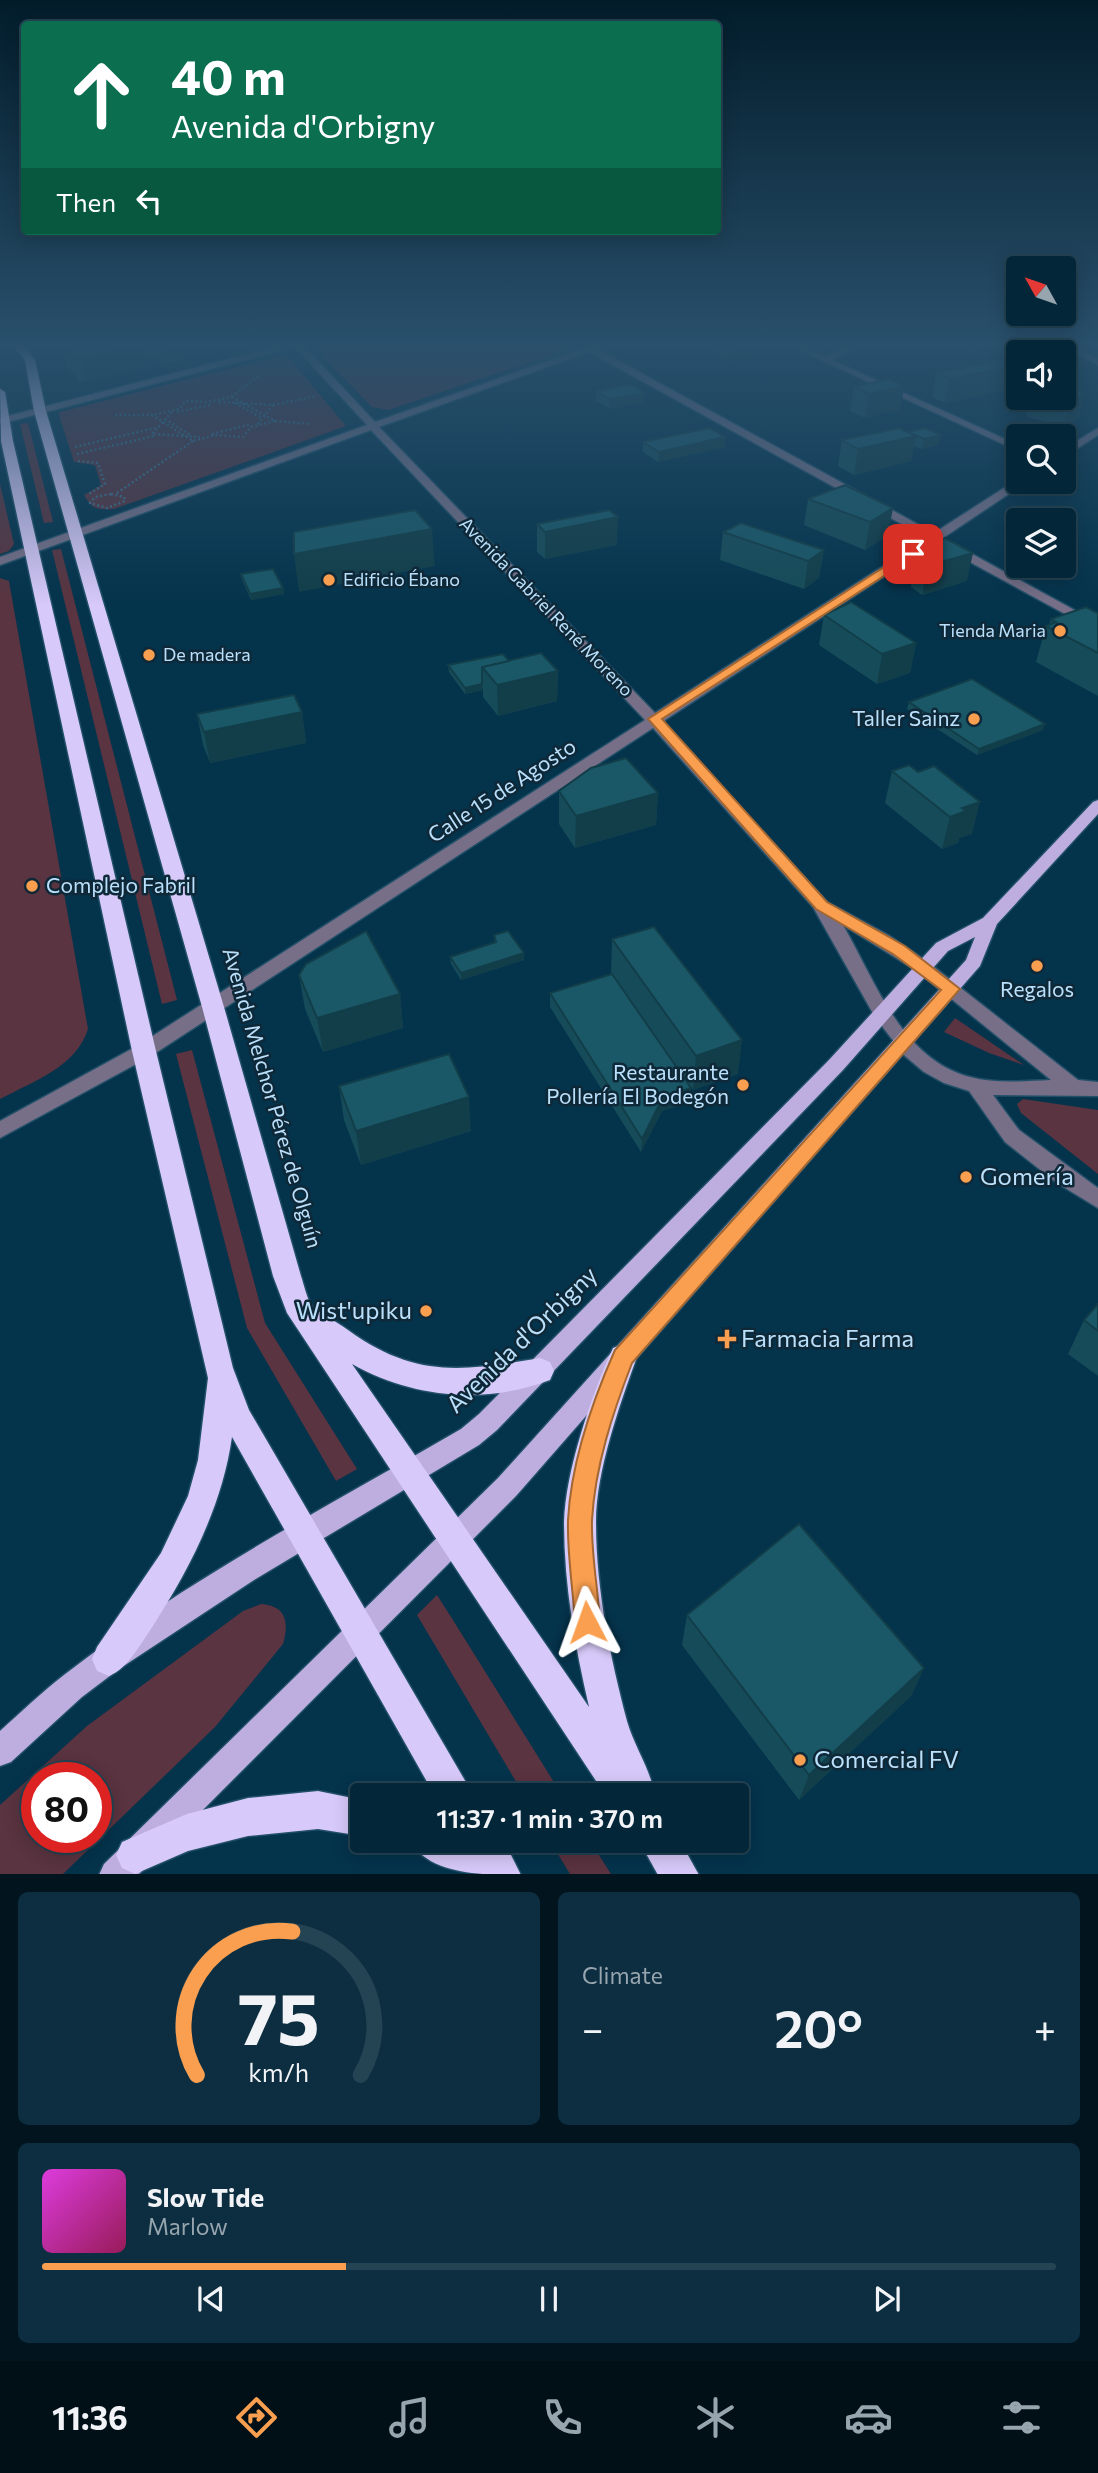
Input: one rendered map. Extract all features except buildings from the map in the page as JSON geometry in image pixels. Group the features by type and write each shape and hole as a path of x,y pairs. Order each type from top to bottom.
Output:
{"highway":[{"name":"Avenida Melchor Pérez de Olguín","path":"45,430 213,1007 287,1276 301,1312 619,1783"},
{"path":"4,441 33,549 144,1051 219,1368 237,1417 449,1783"},
{"path":"301,1312 362,1355 391,1371 423,1382 484,1382 540,1371"},
{"path":"623,1357 603,1409 589,1466 580,1520 587,1622 610,1724 633,1783"},
{"path":"109,1659 178,1558 196,1516 210,1476 218,1438 221,1402 219,1368"},
{"path":"125,1865 187,1833 217,1823 318,1810 350,1816"},
{"path":"453,1853 486,1874"},
{"path":"490,1853 502,1874"},
{"path":"666,1853 680,1874"}],"main road":[{"name":"Avenida d'Orbigny","path":"0,1751 72,1687 109,1659 244,1570 470,1437 540,1371 827,1074 942,947 989,922 1098,805"},
{"name":"Avenida d'Orbigny","path":"125,1865 507,1487 951,989 974,962 989,922"}],"street":[{"path":"0,561 357,430"},
{"name":"Avenida Gabriel René Moreno","path":"377,430 654,719 821,905 883,1013 904,1043 932,1068 977,1088"},
{"path":"738,430 1098,628"},
{"path":"980,430 1006,443"},
{"path":"1076,446 1098,431"},
{"name":"Calle 15 de Agosto","path":"0,1130 144,1051 1006,492"},
{"name":"Avenida Gabriel René Moreno","path":"821,905 923,967 1027,1054 1071,1085"},
{"path":"977,1088 1014,1090 1071,1085 1098,1089"},
{"path":"977,1088 1012,1136 1064,1177 1098,1199"}],"path":[{"path":"74,447 146,430"},
{"path":"155,430 152,434 185,436"},
{"path":"178,430 193,439 208,437"},
{"path":"180,430 193,439"},
{"path":"116,494 193,439 230,430"},
{"path":"201,437 243,437 248,430"},
{"path":"76,454 161,435"},
{"path":"72,438 78,461 98,463 105,484 88,495 89,501"}],"shaded area":[{"path":"22,430 30,430 53,522 44,523"},
{"path":"64,430 334,430 114,509 96,508 90,504 84,495 101,485 95,465 74,462"},
{"path":"0,484 14,544 9,551 0,554"},
{"path":"61,549 177,1000 162,1004 52,550"},
{"name":"Complejo Fabril","path":"0,578 9,581 88,1029 82,1042 64,1063 40,1079 0,1099"},
{"path":"955,1018 1024,1065 989,1053 944,1032"},
{"path":"192,1050 265,1323 357,1469 336,1481 247,1328 176,1054"},
{"path":"1023,1099 1098,1110 1098,1174 1021,1113 1017,1104"},
{"path":"437,1595 554,1783 517,1783 417,1615"},
{"path":"261,1604 270,1605 284,1617 286,1629 283,1644 215,1727 112,1827 112,1762 47,1762 87,1726 243,1611"},
{"path":"21,1786 21,1853 85,1853 63,1874 0,1874 0,1805"},
{"path":"557,1853 598,1853 611,1874 570,1874"}],"place":[{"name":"Edificio Ébano","path":"329,580"},
{"name":"Tienda Maria","path":"1060,631"},
{"name":"De madera","path":"149,655"},
{"name":"Taller Sainz","path":"974,719"},
{"name":"Complejo Fabril","path":"32,886"},
{"name":"Regalos","path":"1037,966"},
{"name":"Restaurante Pollería El Bodegón","path":"743,1085"},
{"name":"Gomería","path":"966,1177"},
{"name":"Wist'upiku","path":"426,1311"},
{"name":"Farmacia Farma","path":"727,1339"},
{"name":"Comercial FV","path":"800,1760"}],"route":[{"path":"587,1622 580,1520 589,1466 603,1409 623,1357 951,989 899,950 821,905 654,719 913,554"}]}
